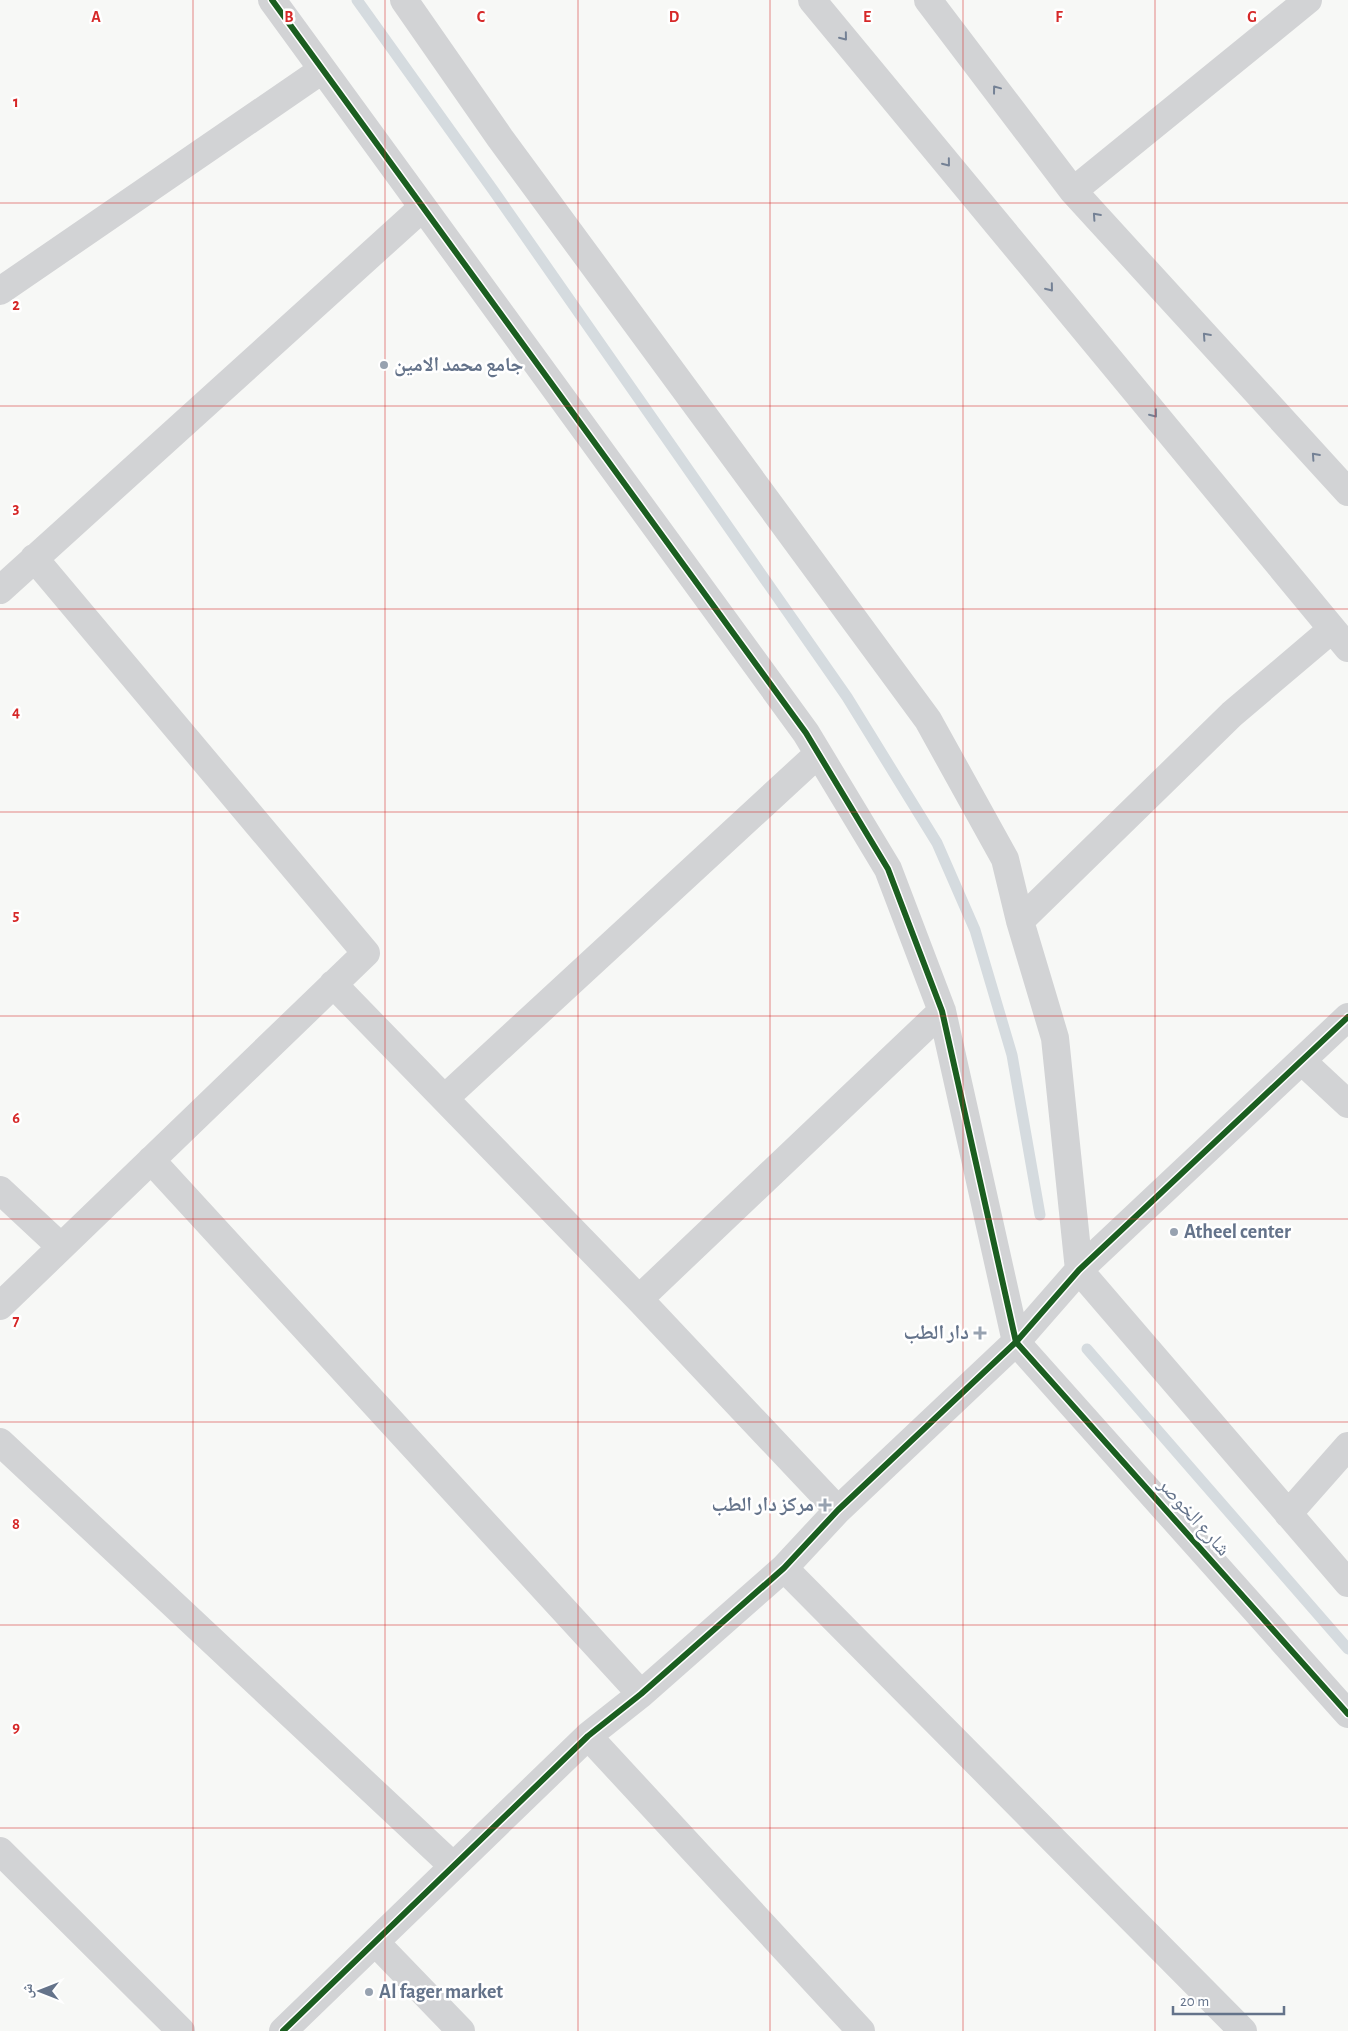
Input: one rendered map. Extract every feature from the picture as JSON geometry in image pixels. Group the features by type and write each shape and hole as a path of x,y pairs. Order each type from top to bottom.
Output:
{"street":[{"path":"272,0 800,725 888,870 942,1011 1016,1342"},
{"path":"404,0 506,146 928,720 1005,859 1020,921 1056,1038 1079,1270 1348,1583"},
{"path":"812,0 1340,639 1232,714 1020,921"},
{"path":"928,0 1073,191 1348,492"},
{"path":"1073,191 1308,0"},
{"path":"0,291 322,70"},
{"path":"0,590 422,208"},
{"path":"0,1306 366,953 34,558"},
{"path":"445,1098 818,754"},
{"path":"333,984 639,1298 838,1510"},
{"path":"639,1298 942,1011"},
{"path":"283,2031 588,1736 641,1694 784,1568 838,1510 1016,1342 1079,1270 1303,1062 1348,1017"},
{"path":"1303,1062 1348,1104"},
{"path":"150,1160 641,1694"},
{"path":"0,1190 61,1247"},
{"name":"شارع الخوصر","path":"1016,1342 1348,1714"},
{"path":"0,1442 453,1866"},
{"path":"1288,1514 1348,1446"},
{"path":"784,1568 1243,2031"},
{"path":"588,1736 861,2031"},
{"path":"0,1851 181,2031"},
{"path":"375,1942 461,2031"}],"waterway":[{"path":"357,0 493,190 847,697 937,843 975,930 1012,1055 1040,1215"},
{"path":"1087,1349 1348,1649"}],"cycle path":[{"path":"272,0 806,733 888,869 942,1011 1016,1342 1348,1714"},
{"path":"283,2031 588,1736 641,1694 784,1568 838,1510 1016,1342 1079,1270 1348,1017"}],"place":[{"name":"جامع محمد الامين","path":"384,365"},
{"name":"Atheel center","path":"1174,1232"},
{"name":"دار الطب","path":"980,1333"},
{"name":"مركز دار الطب","path":"825,1505"},
{"name":"Al fager market","path":"369,1992"}]}
